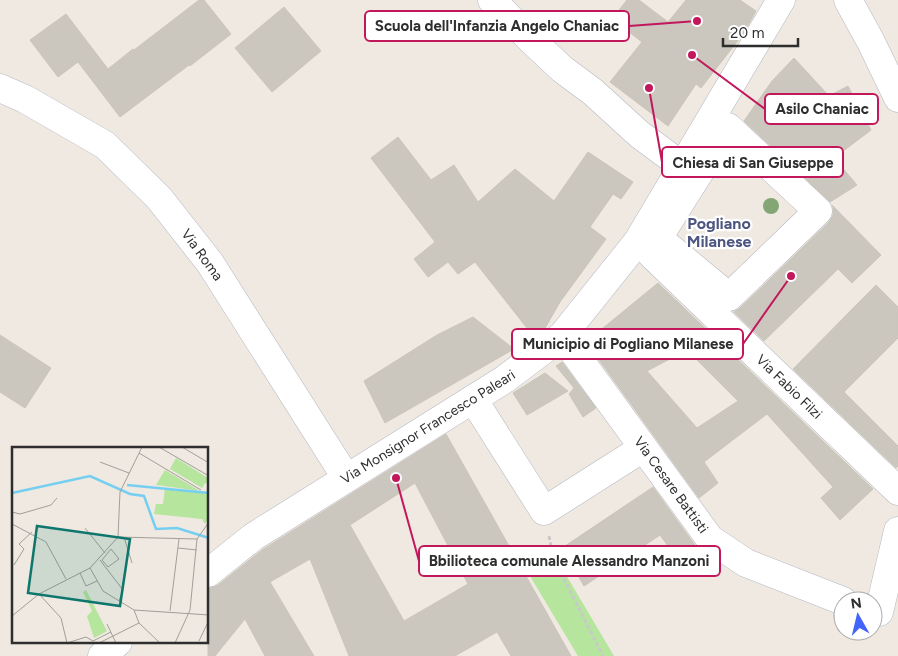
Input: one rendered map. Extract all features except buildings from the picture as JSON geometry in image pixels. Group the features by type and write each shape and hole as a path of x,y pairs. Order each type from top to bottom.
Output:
{"street":[{"path":"492,0 562,69 593,92 639,134 682,166"},
{"name":"Via Monsignor Francesco Paleari","path":"209,572 252,538 505,379 562,336 648,240 682,166 785,0"},
{"path":"848,0 898,98"},
{"name":"Via Roma","path":"0,88 25,99 105,145 159,198 210,263 347,478"},
{"path":"728,127 818,211 729,297 648,240 728,127"},
{"name":"Via Fabio Filzi","path":"648,240 898,491"},
{"name":"Via Cesare Battisti","path":"562,336 710,539 746,563 833,597"},
{"path":"473,399 544,510 643,448"},
{"path":"883,615 898,531"}],"path":[{"path":"544,510 553,557 604,656"}],"green space":[{"path":"553,553 614,656 578,656 527,571"}],"place":[{"name":"Scuola dell'Infanzia Angelo Chaniac","path":"697,21"},
{"name":"Asilo Chaniac","path":"692,55"},
{"name":"Chiesa di San Giuseppe","path":"649,88"},
{"name":"Municipio di Pogliano Milanese","path":"791,276"},
{"name":"Bbilioteca comunale Alessandro Manzoni","path":"396,478"}],"district":[{"name":"Pogliano Milanese","path":"719,232"}]}
